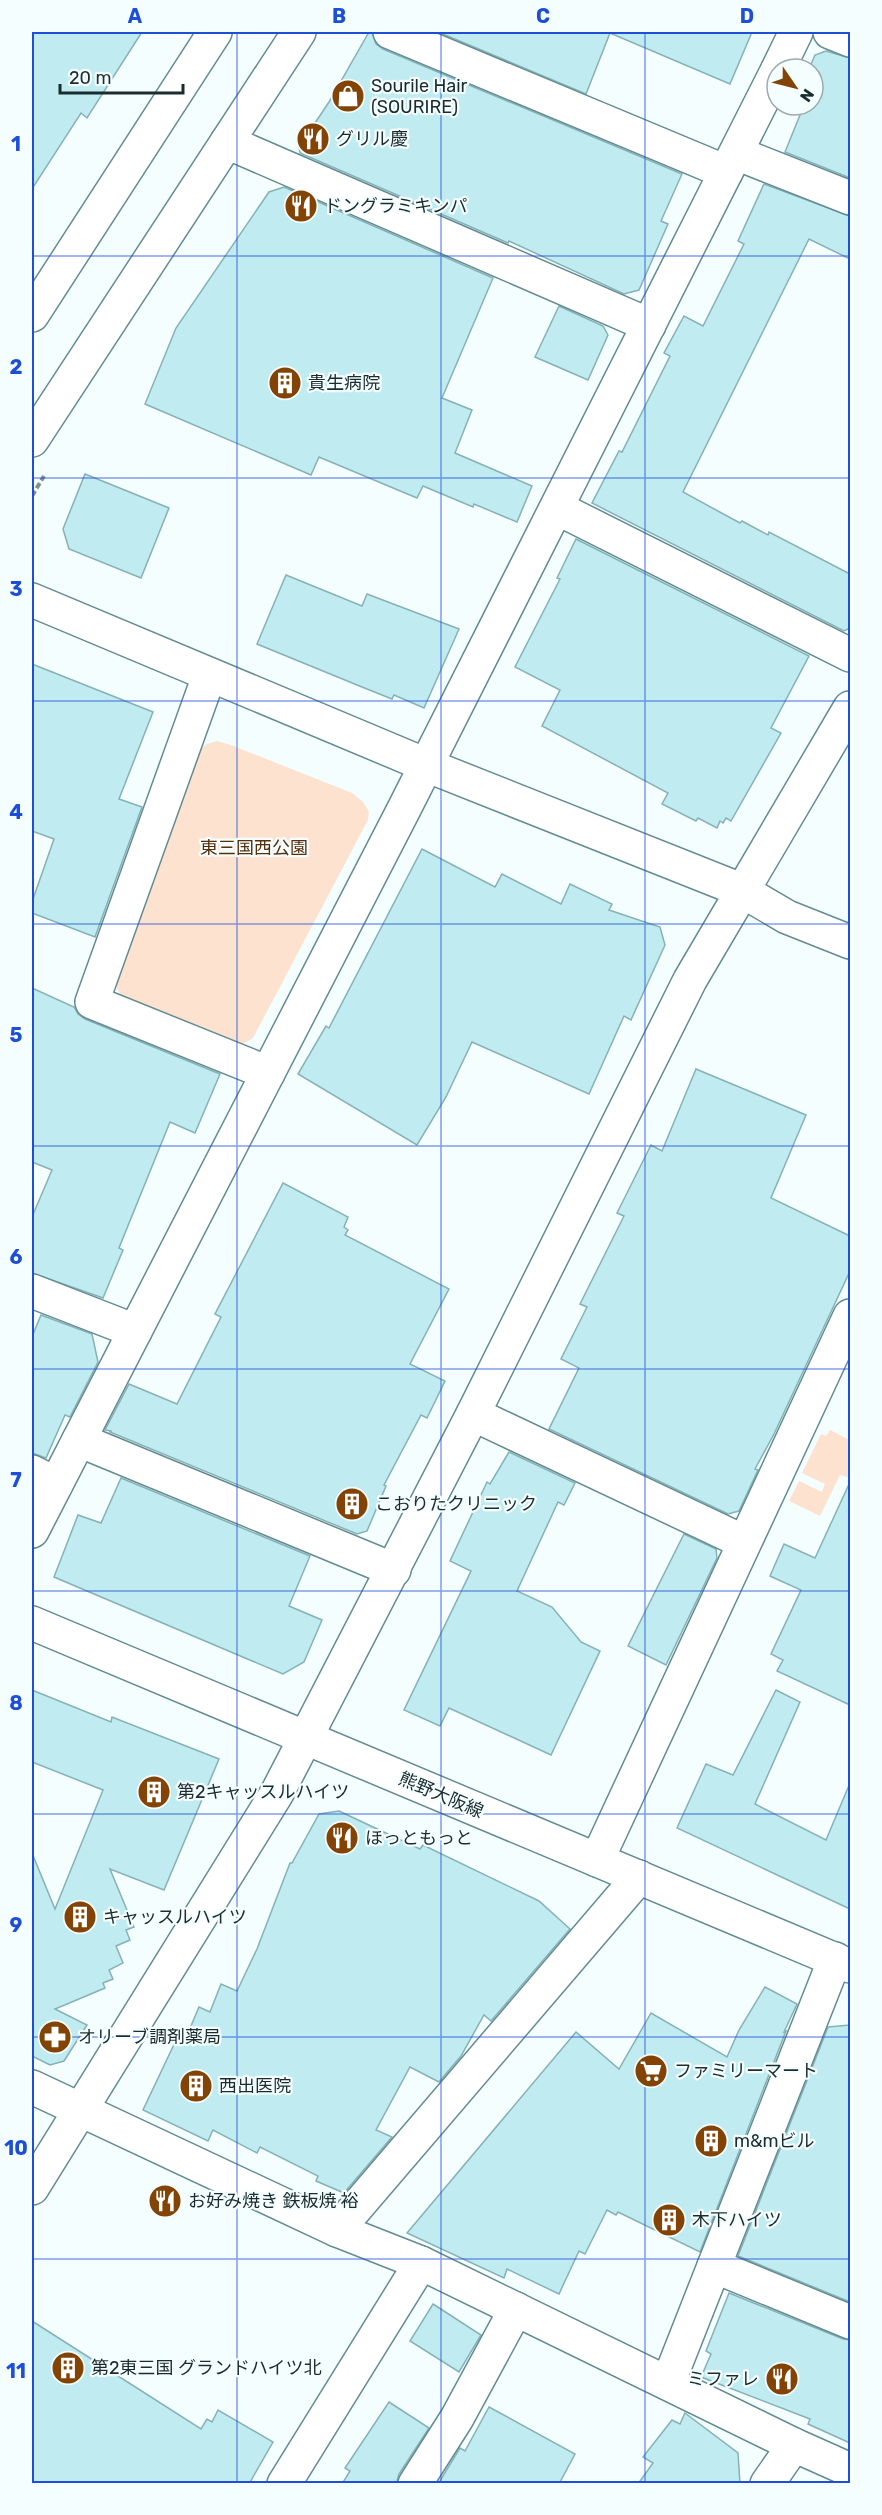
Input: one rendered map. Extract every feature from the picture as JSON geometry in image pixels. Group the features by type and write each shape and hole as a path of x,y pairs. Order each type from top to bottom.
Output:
{"street":[{"path":"32,315 214,32"},
{"path":"32,440 299,32"},
{"path":"390,32 731,162 850,198"},
{"path":"784,57 796,32"},
{"path":"830,32 850,40"},
{"path":"32,1531 44,1478 79,1440 557,508 765,94"},
{"path":"227,142 649,325"},
{"path":"557,508 850,655"},
{"path":"32,600 426,765 741,890 788,917 850,942"},
{"path":"209,676 92,1002 268,1074"},
{"path":"32,2188 277,1793 307,1739 690,980 850,708"},
{"path":"32,1291 135,1331"},
{"path":"597,1860 850,1316"},
{"path":"473,1414 744,1542"},
{"path":"79,1440 394,1570"},
{"name":"熊野大阪線","path":"32,1623 843,1962"},
{"path":"337,2230 639,1877"},
{"path":"668,2383 714,2266 843,1962"},
{"path":"32,2087 337,2230 421,2263 794,2445 850,2470"},
{"path":"284,2484 421,2263"},
{"path":"714,2266 850,2322"},
{"path":"415,2484 457,2418 516,2309"},
{"path":"767,2484 794,2445"}],"green space":[{"name":"東三国西公園","path":"217,741 352,793 363,802 369,812 368,820 253,1038 236,1048 126,1003 117,989 116,974 194,753 207,744"},
{"path":"830,1430 850,1440 850,1478 840,1475 820,1516 789,1501 799,1481 822,1492 825,1484 802,1473 821,1434 826,1436"}],"building":[{"path":"32,32 142,32 87,118 81,113 32,189"},
{"path":"369,32 372,32 376,44 383,49 682,174 661,221 668,224 639,290 624,294 509,241 508,243 300,153 299,147 329,102"},
{"path":"438,32 752,32 730,84 610,33 586,94"},
{"path":"826,51 850,58 850,178 785,152 799,117 825,117 825,57 814,57"},
{"path":"764,184 850,216 850,259 809,239 683,492 740,523 742,521 768,535 769,532 850,574 850,628 844,631 592,503 619,451 622,452 670,356 664,353 684,316 703,326 744,244 738,241"},
{"path":"284,187 493,278 442,398 472,410 455,453 532,486 517,522 423,486 417,498 319,457 311,475 145,404 176,328 269,192"},
{"path":"559,306 603,326 608,335 588,380 535,357"},
{"path":"85,474 169,508 141,578 69,549 63,529"},
{"path":"576,539 809,656 771,728 781,733 731,821 726,818 723,823 720,821 717,828 698,818 696,821 662,804 668,793 542,726 560,690 515,667 560,579 557,578"},
{"path":"286,575 362,606 367,594 459,629 424,708 394,695 392,699 257,644"},
{"path":"32,664 153,712 119,799 142,807 95,937 32,913 32,902 54,839 32,831"},
{"path":"422,849 495,887 502,874 561,904 570,884 612,904 609,910 660,927 665,945 631,1020 624,1016 589,1094 472,1042 446,1097 417,1145 298,1074 326,1026 329,1028"},
{"path":"32,988 74,1007 85,1019 220,1074 195,1133 170,1122 119,1248 123,1250 103,1298 32,1273 32,1217 52,1170 32,1162"},
{"path":"696,1069 806,1115 771,1198 850,1236 850,1271 774,1434 755,1469 758,1470 739,1511 728,1514 549,1429 579,1368 561,1359 587,1307 580,1304 624,1216 617,1213 651,1145 662,1151"},
{"path":"283,1183 348,1217 344,1227 348,1230 345,1235 449,1289 410,1364 445,1381 427,1418 421,1415 384,1485 386,1486 367,1531 357,1534 105,1430 129,1384 177,1404 221,1317 215,1314"},
{"path":"41,1315 92,1334 98,1362 70,1417 65,1415 46,1458 32,1453 32,1337"},
{"path":"509,1452 575,1483 564,1505 558,1502 517,1591 552,1607 581,1642 600,1651 551,1755 449,1708 440,1726 404,1710 471,1571 450,1561 487,1482 490,1484"},
{"path":"121,1478 310,1556 289,1606 322,1620 304,1662 283,1674 54,1577 78,1515 101,1523"},
{"path":"850,1482 850,1705 777,1671 783,1660 771,1654 801,1590 770,1576 784,1544 815,1558"},
{"path":"684,1534 716,1549 717,1558 666,1665 628,1646"},
{"path":"32,1690 111,1722 112,1717 219,1759 164,1890 110,1869 134,1927 126,1930 130,1940 116,1946 123,1963 109,1970 113,1979 103,1983 105,1988 55,2009 87,2025 64,2061 50,2065 32,2056 32,1853 55,1909 103,1790 32,1762"},
{"path":"776,1690 800,1702 755,1804 826,1840 850,1783 850,1909 677,1828 706,1764 733,1775"},
{"path":"339,1811 420,1849 423,1845 539,1901 570,1929 491,2021 484,2015 461,2056 439,2082 410,2067 376,2130 392,2137 344,2193 316,2181 318,2176 260,2147 257,2153 213,2130 208,2141 143,2110 178,2036 185,2040 199,2007 210,2012 221,1984 237,1991 257,1949 290,1863 319,1814"},
{"path":"765,1987 797,2004 784,2032 786,2031 700,2252 618,2212 616,2215 607,2210 585,2254 579,2251 559,2294 507,2269 504,2278 407,2233 576,2032 619,2069 651,2013 727,2057 739,2030"},
{"path":"850,2025 850,2302 738,2256 828,2027"},
{"path":"729,2293 850,2340 850,2443 808,2424 810,2419 701,2377 711,2354 706,2351"},
{"path":"433,2304 481,2335 459,2372 410,2341"},
{"path":"32,2321 201,2429 207,2419 212,2422 218,2410 273,2442 249,2484 32,2484"},
{"path":"389,2402 429,2428 399,2474 396,2484 342,2484 350,2471 345,2468"},
{"path":"489,2407 575,2454 559,2484 438,2484 460,2448 465,2451"},
{"path":"685,2413 738,2453 740,2484 638,2484 653,2463 643,2457 672,2420 680,2424"}],"place":[{"name":"Sourile Hair (SOURIRE)","path":"348,96"},
{"name":"グリル慶","path":"313,139"},
{"name":"ドングラミキンパ","path":"301,206"},
{"name":"貴生病院","path":"285,383"},
{"name":"こおりたクリニック","path":"352,1504"},
{"name":"第2キャッスルハイツ","path":"154,1792"},
{"name":"ほっともっと","path":"342,1838"},
{"name":"キャッスルハイツ","path":"80,1917"},
{"name":"オリーブ調剤薬局","path":"55,2037"},
{"name":"ファミリーマート","path":"651,2071"},
{"name":"西出医院","path":"196,2086"},
{"name":"m&mビル","path":"711,2141"},
{"name":"お好み焼き 鉄板焼 裕","path":"165,2201"},
{"name":"木下ハイツ","path":"669,2220"},
{"name":"第2東三国 グランドハイツ北","path":"68,2368"},
{"name":"ミファレ","path":"782,2379"}]}
